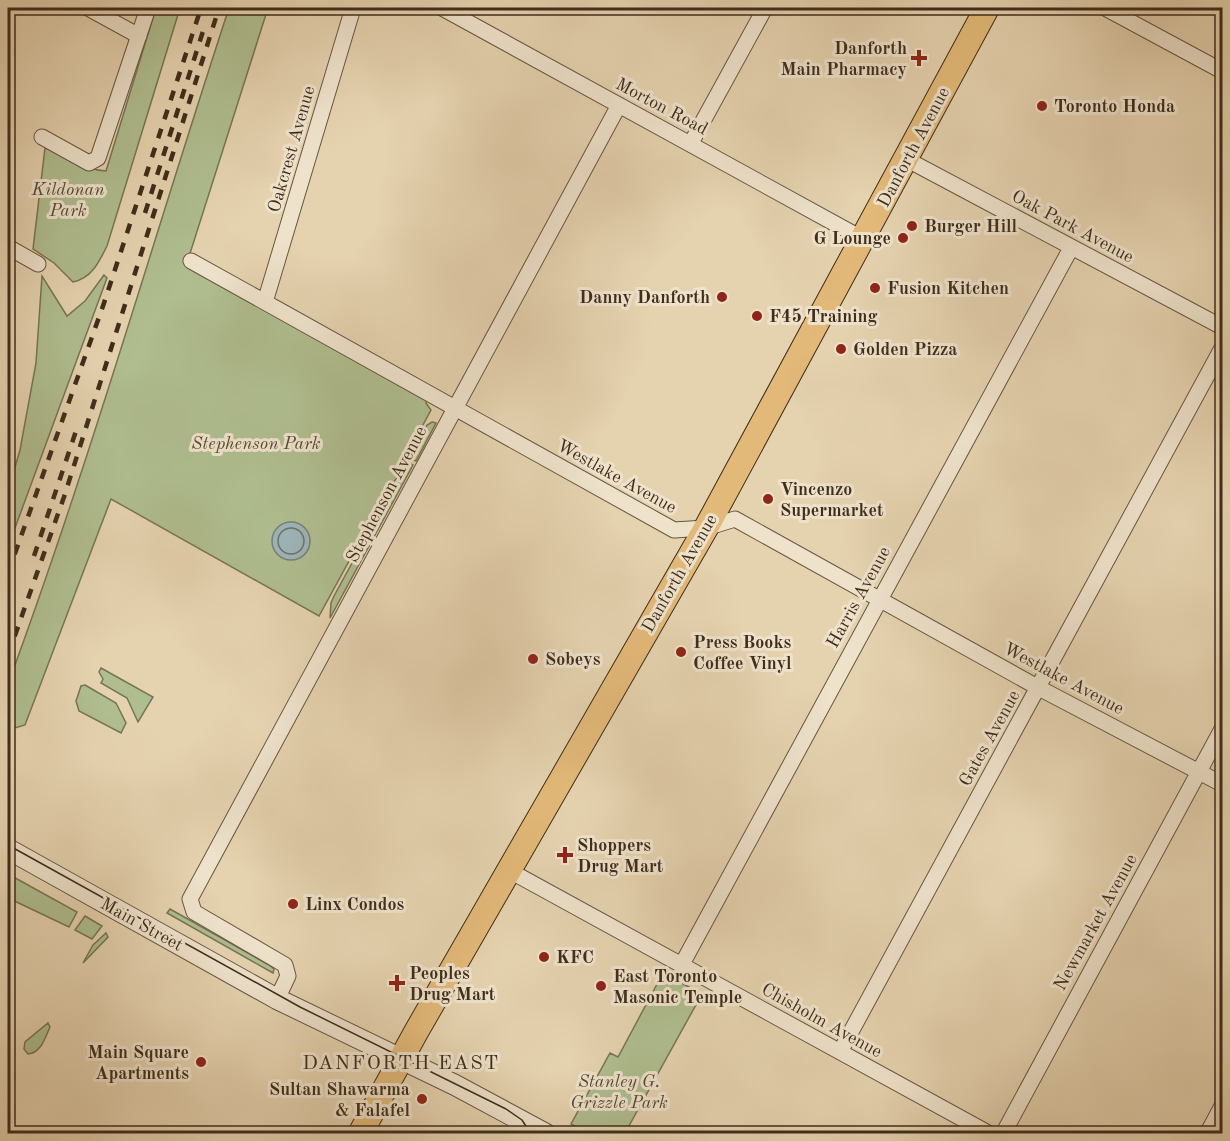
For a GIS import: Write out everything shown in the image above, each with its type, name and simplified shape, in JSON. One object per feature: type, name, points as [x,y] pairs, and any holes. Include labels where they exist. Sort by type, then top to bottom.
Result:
[{"type":"main road","name":"Danforth Avenue","points":[[360,1134],[400,1059],[706,528],[987,8]]},
{"type":"street","points":[[88,8],[139,36]]},
{"type":"street","points":[[42,137],[89,163],[98,158],[148,8]]},
{"type":"street","name":"Oakcrest Avenue","points":[[265,302],[353,8]]},
{"type":"street","name":"Morton Road","points":[[442,8],[863,239]]},
{"type":"street","points":[[691,143],[765,8]]},
{"type":"street","points":[[1104,8],[1222,71]]},
{"type":"street","name":"Stephenson Avenue","points":[[189,902],[620,105]]},
{"type":"street","name":"Oak Park Avenue","points":[[906,159],[1222,327]]},
{"type":"street","points":[[8,247],[38,264]]},
{"type":"street","name":"Harris Avenue","points":[[681,966],[1071,248]]},
{"type":"street","name":"Westlake Avenue","points":[[191,261],[674,530],[706,528],[735,519],[1039,688],[1222,784]]},
{"type":"street","name":"Gates Avenue","points":[[840,1052],[1222,348]]},
{"type":"street","name":"Newmarket Avenue","points":[[1003,1134],[1222,729]]},
{"type":"street","name":"Main Street","points":[[8,849],[277,999],[546,1134]]},
{"type":"street","name":"Chisholm Avenue","points":[[510,871],[990,1134]]},
{"type":"street","name":"Main Street","points":[[189,902],[194,912],[203,918],[285,965],[288,976],[277,999]]},
{"type":"street","points":[[1207,1134],[1222,1106]]},
{"type":"green space","name":"Kildonan Park","points":[[156,8],[180,8],[107,246],[90,273],[73,282],[54,263],[33,249],[45,148],[82,165],[106,171]]},
{"type":"green space","name":"Stephenson Park","points":[[229,8],[268,8],[186,266],[427,400],[426,403],[431,410],[398,471],[397,478],[390,486],[319,616],[111,499],[25,725],[8,730],[8,684],[67,516]]},
{"type":"green space","points":[[104,275],[107,278],[8,547],[8,491],[20,450],[36,363],[42,276],[67,316],[85,301]]},
{"type":"green space","points":[[432,422],[436,423],[416,461],[409,458],[427,425]]},
{"type":"green space","points":[[407,462],[413,465],[330,618],[334,596],[392,490],[401,480]]},
{"type":"green space","points":[[101,668],[153,697],[138,722],[127,698],[101,683],[103,679],[99,672]]},
{"type":"green space","points":[[85,685],[116,703],[126,723],[121,733],[79,711],[76,701],[81,686]]},
{"type":"green space","points":[[8,874],[77,912],[69,927],[8,898]]},
{"type":"green space","points":[[170,909],[269,965],[274,969],[273,973],[167,913]]},
{"type":"green space","points":[[85,916],[102,926],[92,939],[75,930]]},
{"type":"green space","points":[[106,933],[108,937],[83,963],[93,945]]},
{"type":"green space","name":"Stanley G. Grizzle Park","points":[[663,973],[702,994],[625,1133],[588,1133],[571,1124],[610,1053],[618,1057]]},
{"type":"green space","points":[[48,1023],[50,1027],[42,1044],[36,1051],[28,1054],[24,1049],[25,1042]]},
{"type":"water","points":[[291,522],[304,528],[310,541],[304,554],[291,560],[278,554],[272,541],[278,528]]},
{"type":"tram line","points":[[8,845],[300,1007],[506,1109],[522,1120],[531,1134]]},
{"type":"railway","points":[[8,573],[103,306],[201,8]]},
{"type":"railway","points":[[8,655],[64,497],[219,8]]},
{"type":"railway","points":[[145,213],[205,25]]},
{"type":"railway","points":[[34,556],[77,428]]},
{"type":"place","name":"Danforth Main Pharmacy","points":[[919,58]]},
{"type":"place","name":"Toronto Honda","points":[[1042,106]]},
{"type":"place","name":"Burger Hill","points":[[912,226]]},
{"type":"place","name":"G Lounge","points":[[903,238]]},
{"type":"place","name":"Fusion Kitchen","points":[[875,288]]},
{"type":"place","name":"Danny Danforth","points":[[722,297]]},
{"type":"place","name":"F45 Training","points":[[757,316]]},
{"type":"place","name":"Golden Pizza","points":[[841,349]]},
{"type":"place","name":"Vincenzo Supermarket","points":[[768,499]]},
{"type":"place","name":"Press Books Coffee Vinyl","points":[[681,652]]},
{"type":"place","name":"Sobeys","points":[[533,659]]},
{"type":"place","name":"Shoppers Drug Mart","points":[[565,855]]},
{"type":"place","name":"Linx Condos","points":[[293,904]]},
{"type":"place","name":"KFC","points":[[544,957]]},
{"type":"place","name":"Peoples Drug Mart","points":[[397,983]]},
{"type":"place","name":"East Toronto Masonic Temple","points":[[601,986]]},
{"type":"place","name":"Main Square Apartments","points":[[201,1062]]},
{"type":"place","name":"Sultan Shawarma & Falafel","points":[[422,1099]]},
{"type":"district","name":"DANFORTH EAST","points":[[401,1062]]}]
